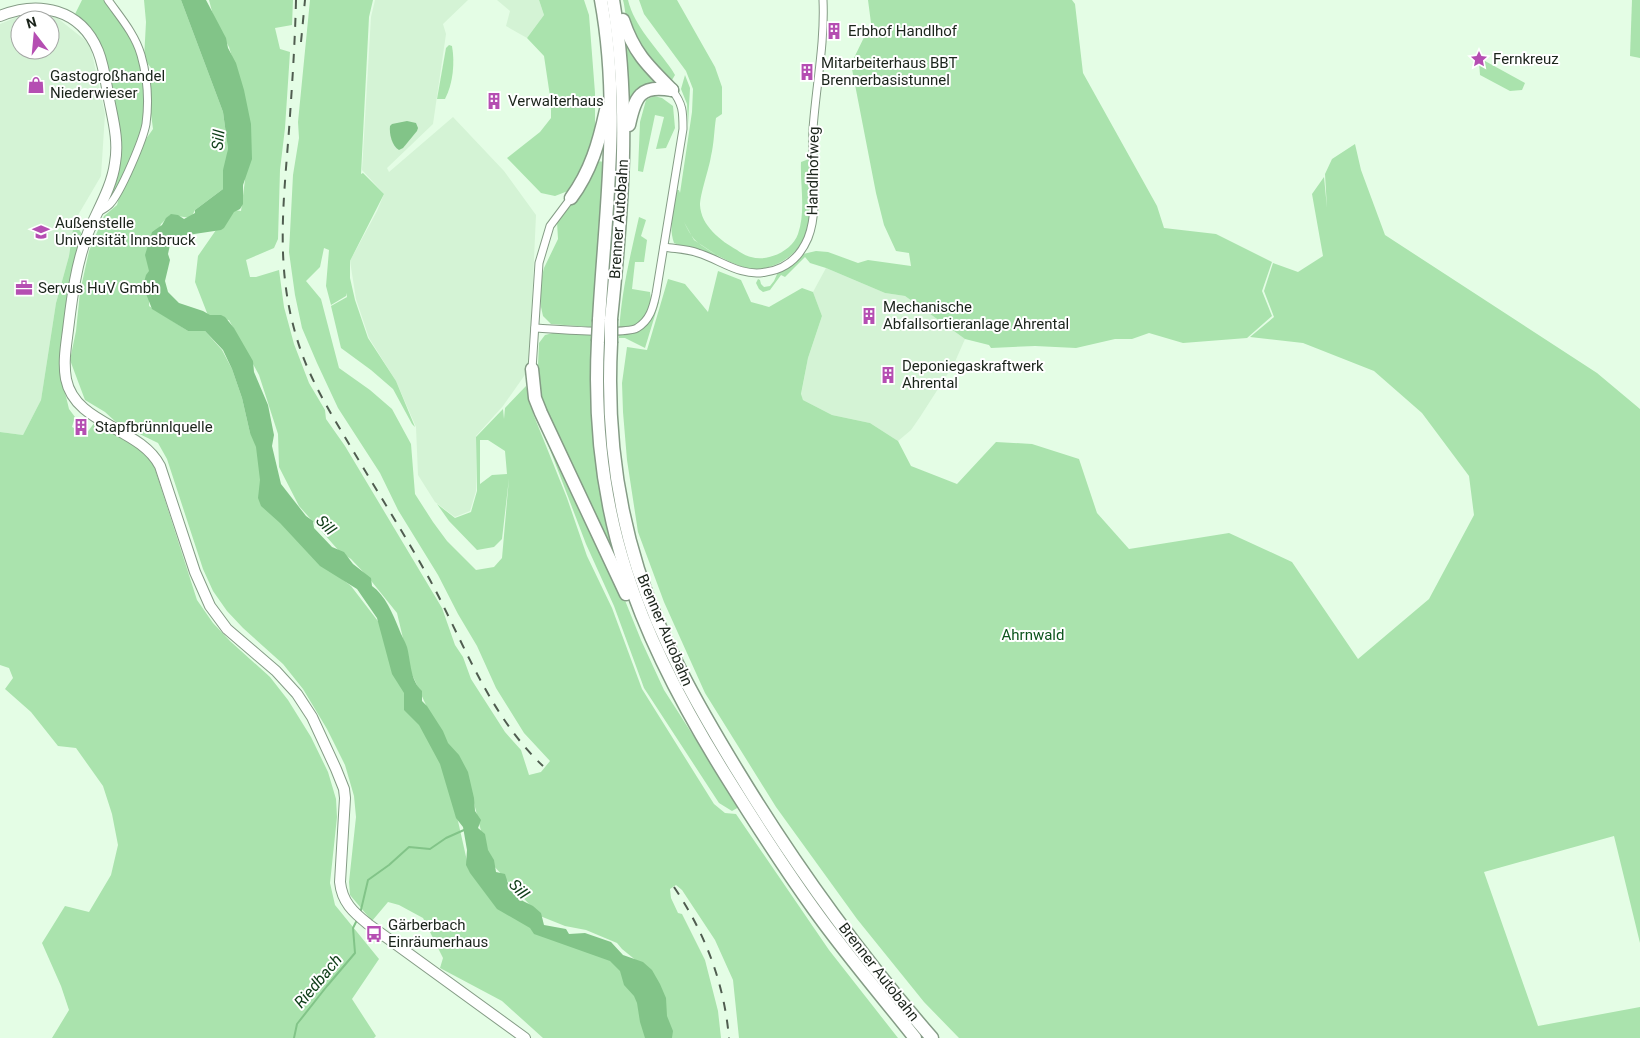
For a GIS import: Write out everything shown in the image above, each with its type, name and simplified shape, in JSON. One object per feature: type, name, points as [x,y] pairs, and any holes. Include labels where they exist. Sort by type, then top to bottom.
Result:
[{"type":"highway","name":"Brenner Autobahn","points":[[600,0],[611,83],[611,159],[604,342],[597,381],[598,418],[606,487],[617,542],[637,605],[650,637],[694,724],[767,841],[839,943],[916,1038]]},
{"type":"highway","name":"Brenner Autobahn","points":[[605,319],[624,143],[622,66],[615,0]]},
{"type":"highway","points":[[615,0],[629,38],[636,51],[672,90]]},
{"type":"highway","points":[[571,198],[587,173],[598,146],[611,83]]},
{"type":"highway","points":[[624,143],[632,112],[640,94],[654,88],[672,90]]},
{"type":"highway","name":"Brenner Autobahn","points":[[604,342],[610,384],[612,438],[622,504],[638,567],[651,606],[669,647],[717,738],[786,847],[852,938],[932,1038]]},
{"type":"highway","points":[[532,369],[536,398],[545,422],[631,604],[650,637]]},
{"type":"main road","points":[[0,16],[19,9],[32,8],[45,9],[68,16],[78,22],[94,42],[100,55],[105,77],[117,148],[113,173],[80,257],[76,278],[64,368],[66,382],[72,394],[87,411],[141,444],[152,454],[160,466],[195,572],[210,606],[218,619],[227,628],[284,679],[312,716],[344,789],[345,806],[340,882],[344,899],[352,910],[368,924],[525,1038]]},
{"type":"street","points":[[97,213],[115,198],[132,164],[146,125],[146,82],[141,54],[134,36],[108,0]]},
{"type":"street","name":"Handlhofweg","points":[[664,247],[698,253],[738,270],[753,274],[768,272],[785,266],[796,258],[802,250],[811,230],[813,215],[812,136],[822,34],[823,0]]},
{"type":"street","points":[[535,328],[621,331],[637,328],[647,319],[652,308],[664,247],[683,129],[683,112],[680,100],[672,90]]},
{"type":"street","points":[[532,369],[538,271],[550,226],[571,198]]},
{"type":"shaded area","points":[[181,0],[206,0],[226,38],[244,90],[251,124],[252,159],[243,185],[243,204],[240,209],[234,212],[224,228],[181,236],[171,240],[168,254],[170,260],[165,281],[168,292],[179,303],[210,315],[225,317],[234,328],[253,361],[254,372],[268,405],[274,435],[272,446],[281,484],[306,516],[313,521],[314,528],[332,547],[344,552],[353,564],[371,578],[372,586],[381,594],[388,605],[407,647],[415,682],[422,691],[422,701],[443,731],[448,743],[459,755],[468,772],[475,811],[481,820],[478,828],[485,834],[488,850],[494,860],[496,872],[505,874],[510,889],[523,901],[541,913],[544,925],[566,929],[569,934],[585,933],[611,942],[623,955],[643,962],[652,970],[666,998],[667,1016],[673,1031],[672,1038],[645,1038],[634,996],[624,985],[620,971],[610,961],[534,934],[530,928],[497,909],[470,873],[466,865],[467,850],[463,827],[456,818],[440,764],[419,725],[404,710],[404,693],[392,674],[377,618],[357,589],[320,566],[280,523],[261,506],[258,498],[260,480],[256,447],[250,433],[242,398],[223,350],[205,331],[188,331],[152,309],[143,286],[149,271],[145,255],[152,232],[162,225],[171,214],[178,215],[184,219],[195,213],[195,210],[223,189],[223,170],[228,149],[223,112]]},
{"type":"shaded area","points":[[375,0],[468,0],[443,24],[446,34],[433,124],[387,168],[389,172],[453,117],[504,171],[536,215],[529,369],[503,406],[476,436],[476,491],[470,511],[455,517],[435,502],[418,475],[416,427],[396,381],[369,338],[356,299],[350,261],[384,194],[362,170],[371,17]]},
{"type":"shaded area","points":[[497,0],[539,0],[544,15],[527,38],[506,26],[510,11]]},
{"type":"shaded area","points":[[10,20],[10,60],[60,60],[60,20],[90,44],[105,114],[101,176],[74,222],[69,256],[56,303],[41,400],[23,435],[0,432],[0,24]]},
{"type":"shaded area","points":[[407,121],[416,123],[418,128],[403,148],[399,150],[394,146],[390,126]]},
{"type":"shaded area","points":[[826,268],[885,293],[905,296],[965,339],[954,364],[920,417],[911,430],[898,441],[870,423],[832,415],[803,400],[801,395],[808,358],[822,316],[813,292]]},
{"type":"green space","points":[[82,0],[106,0],[130,33],[140,59],[146,96],[142,131],[124,175],[110,200],[106,201],[113,188],[110,82],[104,51],[97,36],[75,14]]},
{"type":"green space","points":[[144,0],[181,0],[223,112],[228,149],[227,168],[223,170],[223,189],[195,210],[191,218],[170,215],[161,224],[150,254],[149,306],[188,331],[205,331],[222,350],[232,369],[242,398],[250,433],[258,440],[278,514],[312,556],[351,586],[384,629],[447,772],[469,870],[509,912],[609,956],[643,995],[651,1038],[543,1038],[502,1001],[440,968],[443,958],[423,918],[399,905],[388,902],[372,921],[350,895],[349,882],[356,817],[354,796],[345,765],[327,729],[303,689],[283,664],[243,628],[227,611],[213,591],[203,569],[167,459],[158,443],[117,423],[105,412],[85,400],[70,360],[76,331],[80,292],[89,251],[104,216],[117,205],[120,194],[146,139],[153,129],[147,83],[152,69],[144,59],[146,22]]},
{"type":"green space","points":[[209,0],[293,0],[292,25],[275,28],[280,49],[290,52],[280,170],[278,239],[274,248],[246,260],[250,277],[279,270],[284,307],[294,344],[309,383],[325,410],[326,419],[345,446],[442,608],[455,645],[463,657],[471,679],[505,732],[521,750],[529,775],[541,772],[550,761],[524,733],[496,688],[477,646],[438,575],[398,510],[380,473],[338,408],[302,328],[289,252],[293,175],[299,138],[298,122],[310,0],[373,0],[369,17],[361,174],[363,173],[384,194],[350,261],[350,278],[355,300],[368,338],[396,381],[415,427],[393,389],[341,348],[331,306],[347,297],[346,293],[346,296],[331,305],[326,286],[329,250],[324,248],[320,267],[306,281],[321,299],[339,368],[370,390],[392,409],[411,444],[415,494],[447,541],[476,570],[494,567],[502,558],[509,478],[502,539],[494,547],[477,550],[449,521],[437,504],[455,518],[471,512],[477,491],[476,437],[503,409],[504,419],[505,408],[526,386],[534,416],[567,498],[587,556],[612,608],[642,689],[714,804],[725,813],[736,814],[829,950],[898,1038],[739,1038],[733,980],[715,940],[682,890],[676,885],[670,889],[671,898],[678,913],[682,914],[705,960],[718,1011],[721,1038],[666,1038],[638,962],[617,943],[586,930],[565,926],[540,916],[492,864],[486,851],[474,803],[411,672],[397,613],[368,577],[351,559],[340,552],[299,506],[279,467],[278,434],[259,375],[229,320],[209,318],[195,282],[198,256],[216,230],[234,210],[241,211],[245,180],[245,149],[251,135],[242,90],[229,47],[214,19]],"holes":[[[480,440],[488,440],[505,451],[507,474],[492,475],[480,484]]]},
{"type":"green space","points":[[539,0],[584,0],[589,15],[595,93],[595,150],[573,189],[555,196],[541,193],[507,158],[540,132],[551,118],[551,103],[544,56],[527,38],[544,15]]},
{"type":"green space","points":[[623,0],[628,0],[635,19],[672,70],[675,75],[672,80],[659,73],[640,47],[627,20]]},
{"type":"green space","points":[[639,0],[677,0],[715,67],[722,87],[722,114],[716,118],[712,151],[700,205],[704,220],[713,232],[749,257],[765,258],[785,250],[791,245],[798,234],[802,216],[801,162],[809,159],[811,198],[808,228],[796,250],[784,260],[760,269],[745,268],[714,254],[724,260],[694,248],[674,243],[672,237],[672,216],[677,190],[680,193],[692,112],[693,89],[686,71],[644,14]]},
{"type":"green space","points":[[868,0],[1072,0],[1075,4],[1083,73],[1157,206],[1164,228],[1216,234],[1272,262],[1262,291],[1272,316],[1247,338],[1183,343],[1149,333],[1132,339],[1115,339],[1076,348],[1035,346],[991,348],[989,345],[965,339],[905,296],[885,293],[810,263],[805,257],[785,277],[781,275],[770,290],[763,292],[759,289],[756,283],[758,279],[764,287],[770,286],[778,272],[803,254],[816,251],[828,252],[858,263],[868,260],[911,266],[909,253],[896,251],[884,225],[851,64],[871,23]]},
{"type":"green space","points":[[1632,0],[1640,0],[1640,58],[1630,56]]},
{"type":"green space","points":[[624,32],[664,86],[630,105]]},
{"type":"green space","points":[[449,45],[452,46],[453,53],[452,80],[445,99],[437,99],[446,48]]},
{"type":"green space","points":[[1485,61],[1525,83],[1522,90],[1510,91],[1480,75],[1479,62]]},
{"type":"green space","points":[[685,75],[690,88],[688,125],[687,104],[681,89]]},
{"type":"green space","points":[[654,96],[662,98],[673,106],[675,128],[666,148],[656,149],[664,117],[655,115],[643,172],[638,171],[640,122],[646,100]]},
{"type":"green space","name":"Ahrnwald","points":[[1355,144],[1361,170],[1385,235],[1597,373],[1640,409],[1640,943],[1614,836],[1484,872],[1538,1026],[1640,1007],[1640,1038],[959,1038],[924,1002],[857,919],[776,807],[705,693],[664,602],[638,532],[627,460],[623,412],[622,383],[627,347],[647,350],[668,279],[685,284],[708,312],[718,271],[741,280],[751,302],[769,307],[802,288],[813,292],[822,316],[808,358],[801,394],[803,400],[832,415],[870,423],[898,441],[911,466],[957,484],[996,442],[1032,444],[1079,459],[1097,513],[1129,549],[1229,533],[1292,562],[1358,659],[1429,599],[1474,515],[1469,476],[1422,413],[1374,371],[1303,343],[1250,337],[1274,317],[1264,291],[1273,263],[1298,272],[1323,256],[1312,194],[1324,177],[1327,208],[1325,174],[1332,159]]},
{"type":"green space","points":[[596,161],[606,162],[591,327],[551,324],[543,316],[541,307],[541,280],[544,268],[558,239],[557,222],[582,188]]},
{"type":"green space","points":[[639,217],[646,220],[641,236],[647,240],[644,262],[635,262],[632,289],[650,292],[651,300],[659,302],[645,348],[625,338],[619,338],[623,292]]},
{"type":"green space","points":[[74,222],[82,234],[75,266],[61,376],[69,409],[75,417],[72,427],[86,434],[95,422],[136,446],[149,459],[154,466],[197,600],[213,623],[230,641],[270,677],[288,700],[311,737],[328,772],[336,799],[337,817],[330,883],[335,905],[379,959],[352,999],[376,1036],[374,1038],[52,1038],[69,1010],[61,986],[42,943],[65,906],[89,912],[111,875],[118,845],[112,814],[103,786],[76,748],[58,746],[31,712],[5,689],[13,678],[9,668],[0,665],[0,432],[23,435],[41,400],[56,303],[69,256]]},
{"type":"green space","points":[[553,333],[592,333],[591,367],[623,578],[620,588],[664,690],[739,807],[732,811],[719,803],[644,688],[614,606],[586,544],[530,397],[535,370],[538,365],[539,343],[545,335]]},
{"type":"waterway","name":"Riedbach","points":[[360,914],[368,880],[409,847],[430,849],[446,838],[464,830]]},
{"type":"waterway","name":"Riedbach","points":[[294,1038],[297,1024],[355,953],[353,928],[357,920]]},
{"type":"railway","points":[[296,0],[283,243],[287,297],[302,354],[326,405],[430,580],[492,701],[524,746],[543,766]]},
{"type":"railway","points":[[301,42],[305,0]]},
{"type":"railway","points":[[674,887],[704,940],[718,978],[729,1038]]},
{"type":"place","name":"Erbhof Handlhof","points":[[834,31]]},
{"type":"place","name":"Fernkreuz","points":[[1479,59]]},
{"type":"place","name":"Mitarbeiterhaus BBT Brennerbasistunnel","points":[[807,72]]},
{"type":"place","name":"Gastogroßhandel Niederwieser","points":[[36,85]]},
{"type":"place","name":"Verwalterhaus","points":[[494,101]]},
{"type":"place","name":"Außenstelle Universität Innsbruck","points":[[41,232]]},
{"type":"place","name":"Servus HuV Gmbh","points":[[24,288]]},
{"type":"place","name":"Mechanische Abfallsortieranlage Ahrental","points":[[869,316]]},
{"type":"place","name":"Deponiegaskraftwerk Ahrental","points":[[888,375]]},
{"type":"place","name":"Stapfbrünnlquelle","points":[[81,427]]},
{"type":"place","name":"Gärberbach Einräumerhaus","points":[[374,934]]},
{"type":"water label","name":"Sill","points":[[218,140]]},
{"type":"water label","name":"Sill","points":[[326,525]]},
{"type":"water label","name":"Sill","points":[[519,889]]}]
